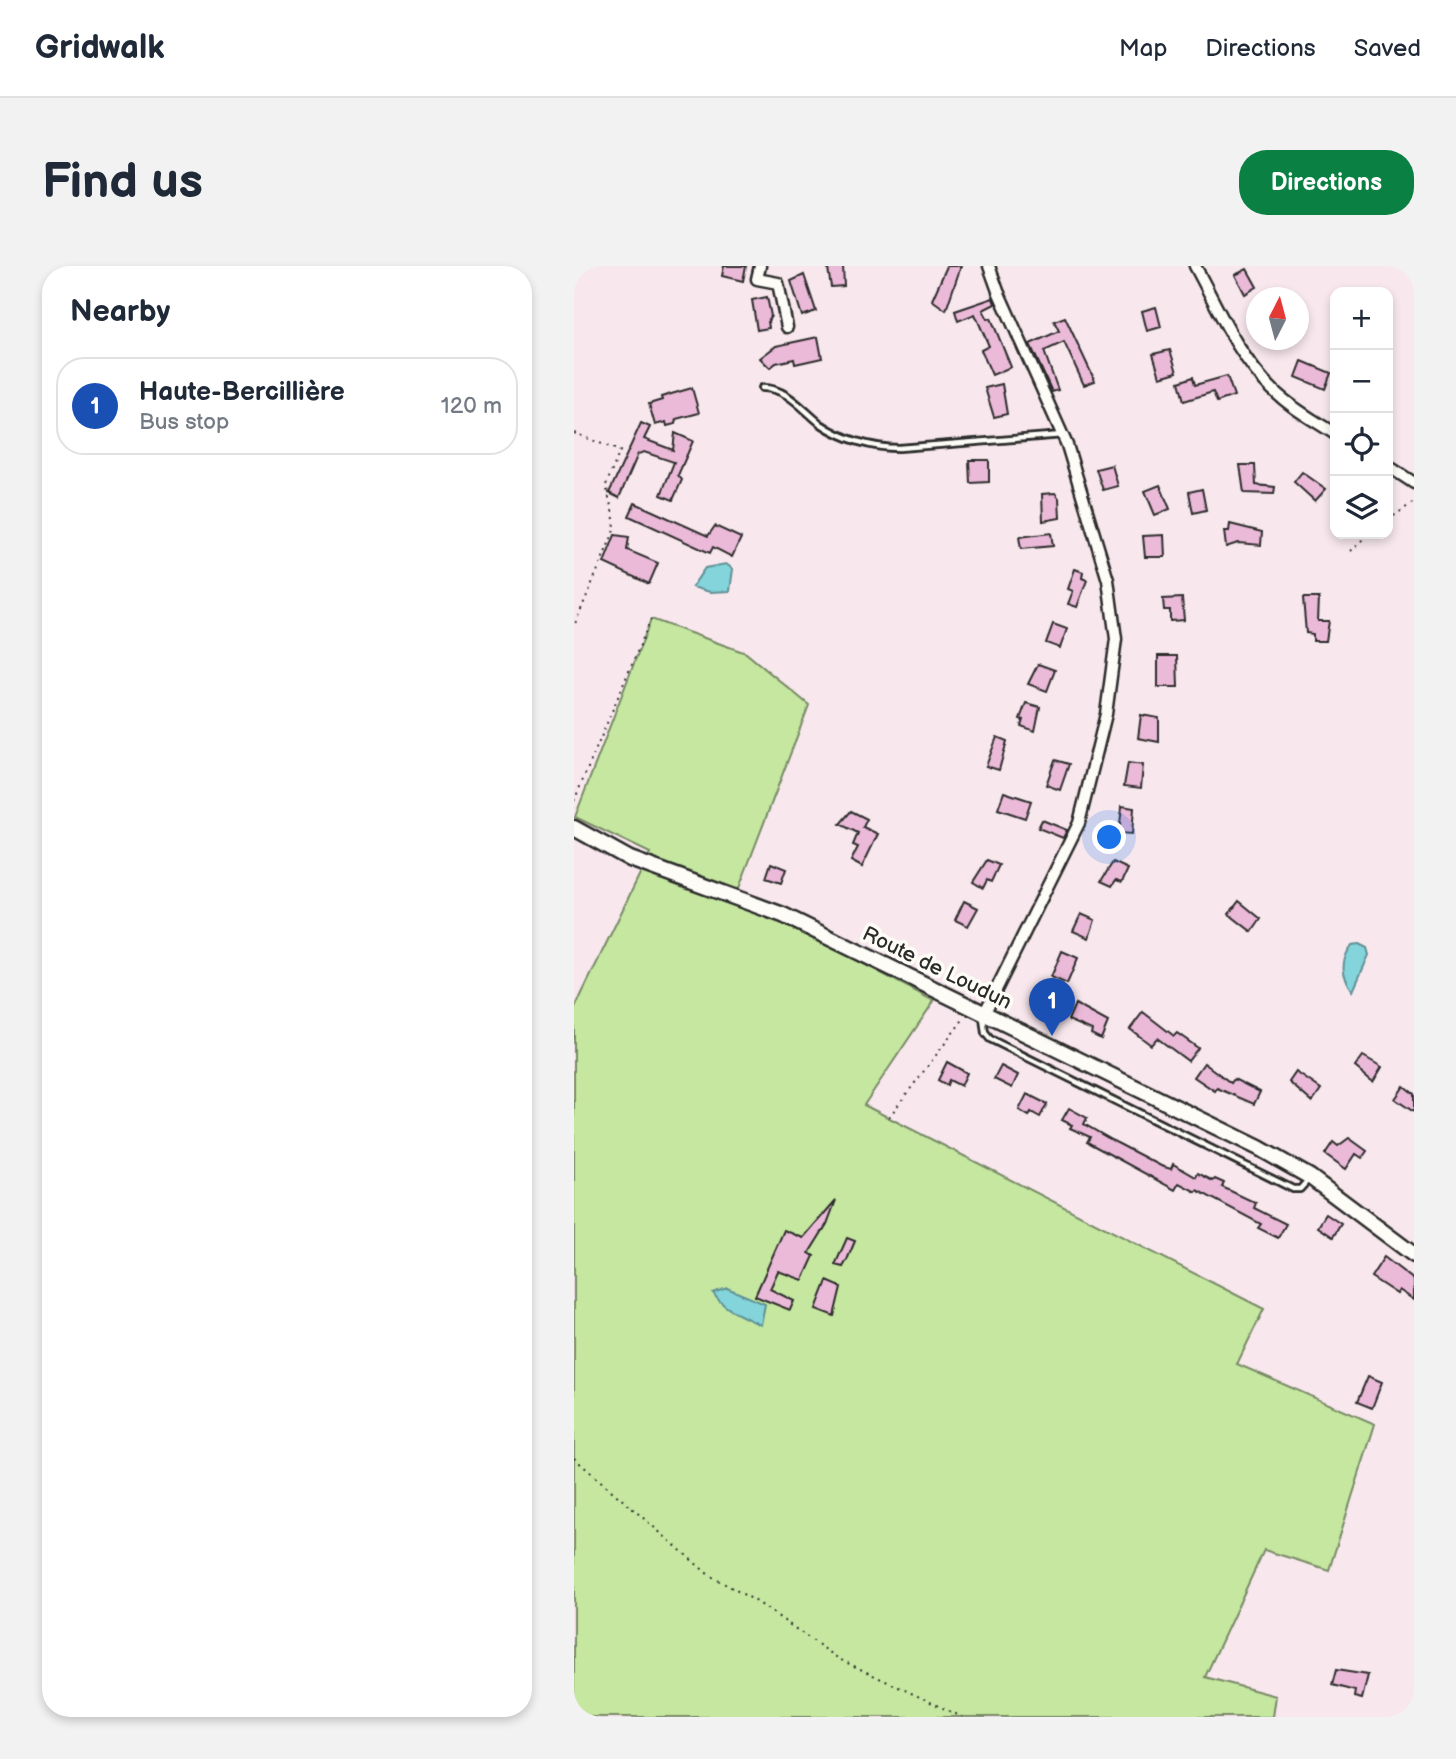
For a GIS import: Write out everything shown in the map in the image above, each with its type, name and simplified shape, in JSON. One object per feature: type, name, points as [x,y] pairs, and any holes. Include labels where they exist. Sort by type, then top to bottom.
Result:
[{"type":"main road","name":"Route de Loudun","points":[[574,828],[630,859],[783,915],[1259,1148],[1310,1177],[1414,1255]]},
{"type":"street","points":[[760,266],[757,279],[778,283],[787,327]]},
{"type":"street","points":[[978,1011],[1079,823],[1112,677],[1116,639],[1108,580],[1064,435],[989,266]]},
{"type":"street","points":[[1195,266],[1235,341],[1260,377],[1289,404],[1330,431]]},
{"type":"street","points":[[1393,469],[1414,483]]},
{"type":"lane","points":[[762,388],[779,390],[835,432],[887,448],[1064,435]]},
{"type":"lane","points":[[978,1011],[985,1033],[990,1039],[1293,1189],[1300,1189],[1310,1177]]},
{"type":"path","points":[[574,433],[620,451],[606,485],[613,514],[613,534],[574,626]]},
{"type":"path","points":[[1393,517],[1414,502]]},
{"type":"path","points":[[1351,551],[1363,539]]},
{"type":"path","points":[[574,801],[650,619]]},
{"type":"path","points":[[889,1117],[978,1011]]},
{"type":"path","points":[[574,1458],[709,1575],[757,1602],[839,1659],[962,1717]]},
{"type":"green space","points":[[651,619],[746,653],[809,705],[736,896],[934,1001],[864,1105],[1264,1309],[1237,1364],[1375,1424],[1329,1570],[1264,1550],[1205,1677],[1276,1696],[1273,1717],[574,1717],[574,1010],[650,853],[575,817]]},
{"type":"water","points":[[726,564],[733,569],[730,591],[710,592],[692,587],[705,568]]},
{"type":"water","points":[[1359,944],[1367,948],[1369,955],[1353,991],[1343,968],[1345,957],[1352,945]]},
{"type":"water","points":[[727,1288],[765,1304],[761,1325],[729,1308],[713,1293]]},
{"type":"building","points":[[724,266],[746,266],[743,281],[722,276]]},
{"type":"building","points":[[830,266],[843,266],[844,286],[831,287],[828,269]]},
{"type":"building","points":[[947,266],[961,266],[946,310],[932,300]]},
{"type":"building","points":[[1247,269],[1257,287],[1246,287],[1245,294],[1235,275]]},
{"type":"building","points":[[804,275],[816,311],[802,316],[791,281]]},
{"type":"building","points":[[767,297],[771,316],[768,321],[769,328],[757,330],[752,300]]},
{"type":"building","points":[[993,298],[995,304],[983,310],[988,319],[991,318],[1011,367],[992,375],[981,350],[989,346],[975,314],[958,321],[955,311]]},
{"type":"building","points":[[1156,307],[1161,327],[1147,331],[1142,311]]},
{"type":"building","points":[[1065,317],[1095,381],[1084,385],[1064,342],[1044,351],[1058,390],[1052,392],[1030,344],[1059,331],[1054,321]]},
{"type":"building","points":[[818,337],[822,358],[795,364],[794,359],[776,363],[770,368],[760,358],[776,346]]},
{"type":"building","points":[[1170,350],[1177,372],[1160,377],[1153,354]]},
{"type":"building","points":[[1302,361],[1330,373],[1325,389],[1296,377]]},
{"type":"building","points":[[1227,376],[1234,396],[1217,402],[1213,392],[1184,401],[1179,382],[1193,377],[1195,385]]},
{"type":"building","points":[[1002,384],[1007,414],[994,417],[985,388]]},
{"type":"building","points":[[692,388],[699,413],[676,419],[675,424],[667,426],[666,422],[655,425],[649,404],[662,400],[661,397]]},
{"type":"building","points":[[641,423],[650,427],[644,439],[673,450],[675,433],[693,441],[678,475],[682,480],[673,500],[661,495],[674,462],[644,452],[638,454],[619,498],[609,493]]},
{"type":"building","points":[[969,460],[989,460],[989,482],[970,483]]},
{"type":"building","points":[[1112,465],[1118,486],[1103,490],[1096,469]]},
{"type":"building","points":[[1240,465],[1255,465],[1256,485],[1275,487],[1274,494],[1244,493]]},
{"type":"building","points":[[1302,472],[1326,489],[1315,501],[1294,482]]},
{"type":"building","points":[[1160,485],[1170,509],[1155,515],[1145,491]]},
{"type":"building","points":[[1202,489],[1206,510],[1193,513],[1189,492]]},
{"type":"building","points":[[1055,493],[1059,498],[1060,518],[1043,521],[1042,494]]},
{"type":"building","points":[[635,503],[708,536],[715,526],[741,538],[732,557],[713,547],[710,553],[629,516]]},
{"type":"building","points":[[1230,524],[1262,532],[1261,545],[1238,543],[1226,547],[1224,531],[1229,531]]},
{"type":"building","points":[[1051,533],[1053,546],[1021,549],[1019,537]]},
{"type":"building","points":[[615,535],[629,537],[627,550],[658,563],[649,584],[604,563]]},
{"type":"building","points":[[1164,535],[1165,557],[1145,557],[1143,536]]},
{"type":"building","points":[[1075,569],[1083,572],[1082,578],[1087,580],[1077,607],[1068,604],[1073,591],[1068,589]]},
{"type":"building","points":[[1182,598],[1184,620],[1170,621],[1170,610],[1164,610],[1163,599]]},
{"type":"building","points":[[1303,598],[1319,598],[1318,621],[1329,621],[1326,641],[1313,641],[1313,634],[1306,633]]},
{"type":"building","points":[[1053,624],[1067,629],[1060,648],[1046,643]]},
{"type":"building","points":[[1158,656],[1177,656],[1178,687],[1158,687]]},
{"type":"building","points":[[1038,664],[1055,670],[1047,691],[1028,684]]},
{"type":"building","points":[[1026,703],[1040,707],[1035,731],[1021,726],[1023,720],[1020,719]]},
{"type":"building","points":[[1141,715],[1159,718],[1159,742],[1138,738]]},
{"type":"building","points":[[997,737],[1007,741],[999,770],[986,766]]},
{"type":"building","points":[[1055,760],[1069,764],[1060,790],[1046,785]]},
{"type":"building","points":[[1128,763],[1143,765],[1141,788],[1124,786]]},
{"type":"building","points":[[1004,792],[1031,801],[1025,818],[998,809]]},
{"type":"building","points":[[1122,806],[1134,808],[1132,834],[1119,833]]},
{"type":"building","points":[[851,811],[867,819],[863,827],[878,834],[862,867],[851,861],[858,847],[853,845],[858,833],[840,824]]},
{"type":"building","points":[[1042,820],[1067,830],[1063,838],[1038,828]]},
{"type":"building","points":[[987,860],[999,865],[991,882],[987,880],[983,888],[973,882]]},
{"type":"building","points":[[1113,862],[1128,869],[1122,882],[1116,880],[1112,886],[1101,881]]},
{"type":"building","points":[[771,863],[786,869],[781,883],[766,878]]},
{"type":"building","points":[[964,901],[978,908],[968,926],[955,920]]},
{"type":"building","points":[[1239,901],[1261,919],[1252,932],[1229,914]]},
{"type":"building","points":[[1081,914],[1095,920],[1089,938],[1073,931]]},
{"type":"building","points":[[1062,951],[1078,958],[1067,984],[1051,977]]},
{"type":"building","points":[[1037,990],[1057,998],[1050,1014],[1030,1005]]},
{"type":"building","points":[[1075,1004],[1108,1022],[1101,1039],[1091,1034],[1092,1030],[1068,1020]]},
{"type":"building","points":[[1143,1012],[1174,1036],[1177,1033],[1198,1048],[1188,1061],[1157,1038],[1151,1045],[1130,1029]]},
{"type":"building","points":[[1363,1056],[1382,1067],[1373,1082],[1355,1067]]},
{"type":"building","points":[[947,1062],[967,1073],[961,1086],[949,1080],[947,1085],[938,1080]]},
{"type":"building","points":[[1204,1063],[1231,1083],[1234,1079],[1260,1092],[1254,1104],[1217,1088],[1215,1091],[1194,1077]]},
{"type":"building","points":[[1001,1066],[1018,1075],[1012,1088],[994,1079]]},
{"type":"building","points":[[1296,1072],[1321,1089],[1312,1102],[1289,1082]]},
{"type":"building","points":[[1404,1086],[1414,1094],[1414,1112],[1395,1099]]},
{"type":"building","points":[[1027,1094],[1047,1104],[1040,1117],[1031,1112],[1029,1116],[1019,1110]]},
{"type":"building","points":[[1069,1108],[1087,1118],[1084,1124],[1161,1166],[1171,1169],[1173,1164],[1196,1177],[1198,1173],[1224,1183],[1222,1187],[1256,1203],[1254,1208],[1286,1224],[1278,1238],[1258,1228],[1261,1224],[1197,1190],[1196,1192],[1179,1183],[1175,1190],[1087,1142],[1090,1137],[1070,1128],[1072,1125],[1062,1120]]},
{"type":"building","points":[[1349,1138],[1367,1151],[1362,1158],[1356,1154],[1346,1169],[1325,1154],[1333,1142],[1338,1146]]},
{"type":"building","points":[[836,1200],[827,1224],[809,1253],[814,1256],[803,1280],[778,1271],[770,1289],[794,1301],[790,1310],[755,1296],[784,1230],[803,1238]]},
{"type":"building","points":[[1326,1214],[1341,1224],[1333,1237],[1318,1227]]},
{"type":"building","points":[[847,1238],[855,1241],[847,1260],[843,1267],[835,1265]]},
{"type":"building","points":[[1384,1257],[1414,1280],[1414,1300],[1399,1290],[1397,1294],[1371,1277]]},
{"type":"building","points":[[827,1281],[841,1287],[834,1316],[816,1309]]},
{"type":"building","points":[[1368,1376],[1382,1382],[1372,1408],[1357,1402]]},
{"type":"building","points":[[1336,1670],[1368,1675],[1362,1699],[1354,1697],[1355,1691],[1332,1685]]},
{"type":"place","name":"Haute-Bercillière","points":[[1052,1036]]}]
